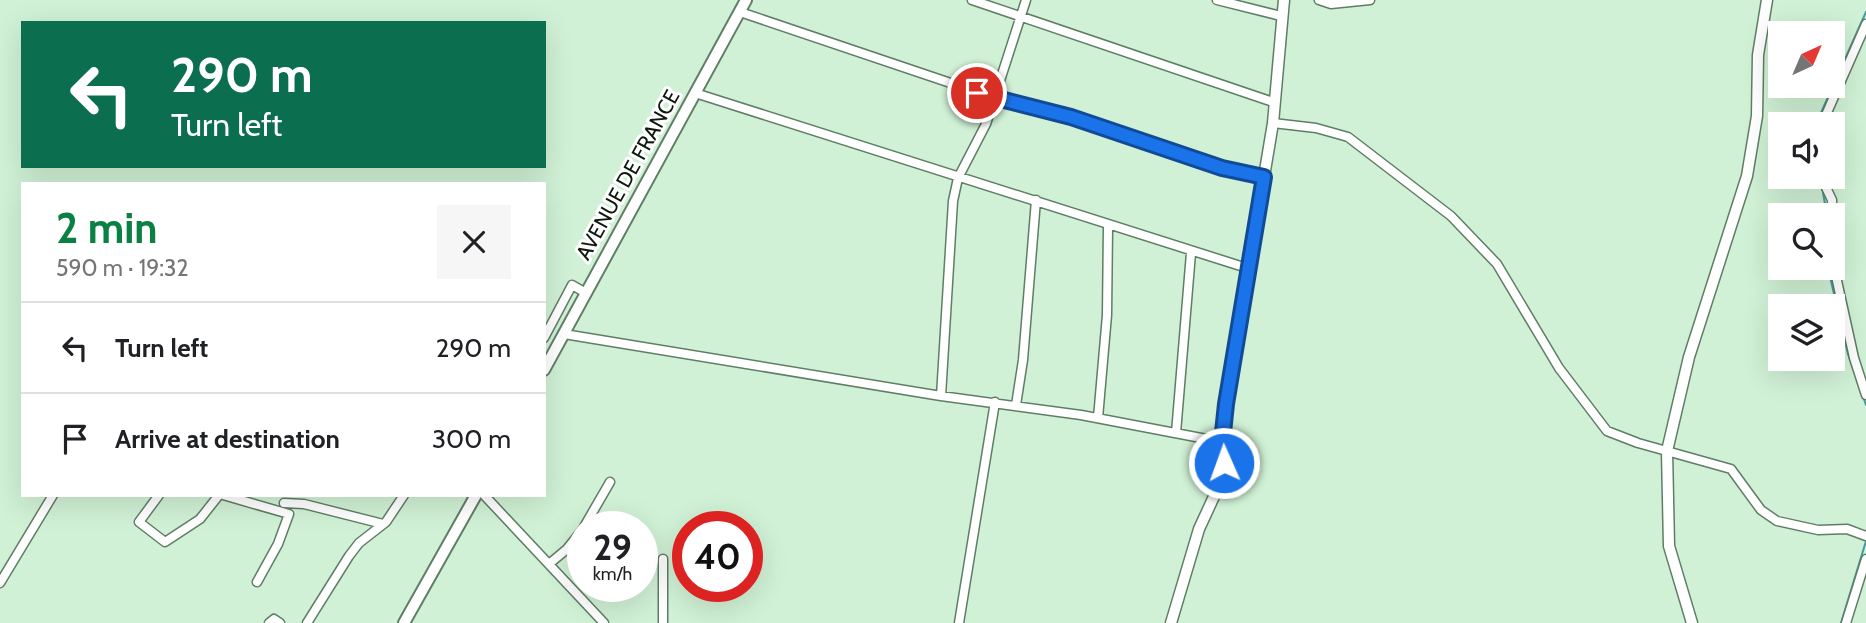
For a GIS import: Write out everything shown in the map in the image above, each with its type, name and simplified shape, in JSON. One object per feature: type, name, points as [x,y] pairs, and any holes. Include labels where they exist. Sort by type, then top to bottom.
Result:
[{"type":"main road","name":"AVENUE DE FRANCE","points":[[546,366],[746,0]]},
{"type":"main road","points":[[404,623],[475,497]]},
{"type":"street","points":[[972,0],[1273,102]]},
{"type":"street","points":[[941,396],[952,205],[958,178],[985,128],[1026,0]]},
{"type":"street","points":[[1217,0],[1281,16]]},
{"type":"street","points":[[1171,623],[1199,529],[1223,477],[1222,442],[1273,123],[1284,0]]},
{"type":"street","points":[[1319,0],[1331,4],[1370,0]]},
{"type":"street","points":[[1692,623],[1669,546],[1668,451],[1692,346],[1747,176],[1757,116],[1758,55],[1767,0]]},
{"type":"street","points":[[740,12],[995,98],[1071,117],[1222,168],[1264,177]]},
{"type":"street","points":[[1827,112],[1866,24]]},
{"type":"street","points":[[695,93],[958,178],[1036,200],[1191,253],[1250,269]]},
{"type":"street","points":[[1273,123],[1316,128],[1348,137],[1449,213],[1497,264],[1559,368],[1612,434],[1735,471],[1761,510],[1777,521],[1818,530],[1847,529],[1864,535]]},
{"type":"street","points":[[1016,405],[1023,360],[1036,200]]},
{"type":"street","points":[[1098,418],[1107,315],[1108,226]]},
{"type":"street","points":[[1176,433],[1191,253]]},
{"type":"street","points":[[1837,280],[1854,358],[1866,395]]},
{"type":"street","points":[[546,334],[572,285],[586,293]]},
{"type":"street","points":[[564,334],[941,396],[1098,418],[1222,442]]},
{"type":"street","points":[[959,623],[995,402]]},
{"type":"street","points":[[593,511],[610,482]]},
{"type":"street","points":[[0,583],[52,497]]},
{"type":"street","points":[[158,497],[139,522],[165,542],[200,519],[219,497]]},
{"type":"street","points":[[237,497],[304,504],[383,524]]},
{"type":"street","points":[[307,623],[349,556],[383,524],[403,497]]},
{"type":"street","points":[[486,497],[604,623]]},
{"type":"street","points":[[257,582],[289,518],[284,503]]},
{"type":"street","points":[[549,564],[567,549]]},
{"type":"street","points":[[663,559],[663,623]]},
{"type":"street","points":[[1846,623],[1866,559]]},
{"type":"street","points":[[269,623],[274,619],[280,623]]},
{"type":"waterway","points":[[1821,112],[1866,12]]},
{"type":"waterway","points":[[1822,189],[1825,203]]},
{"type":"waterway","points":[[1831,280],[1848,354],[1866,405]]},
{"type":"waterway","points":[[1841,623],[1866,541]]},
{"type":"route","points":[[977,93],[1071,117],[1135,141],[1222,168],[1264,177],[1226,404],[1222,442],[1224,463]]}]
